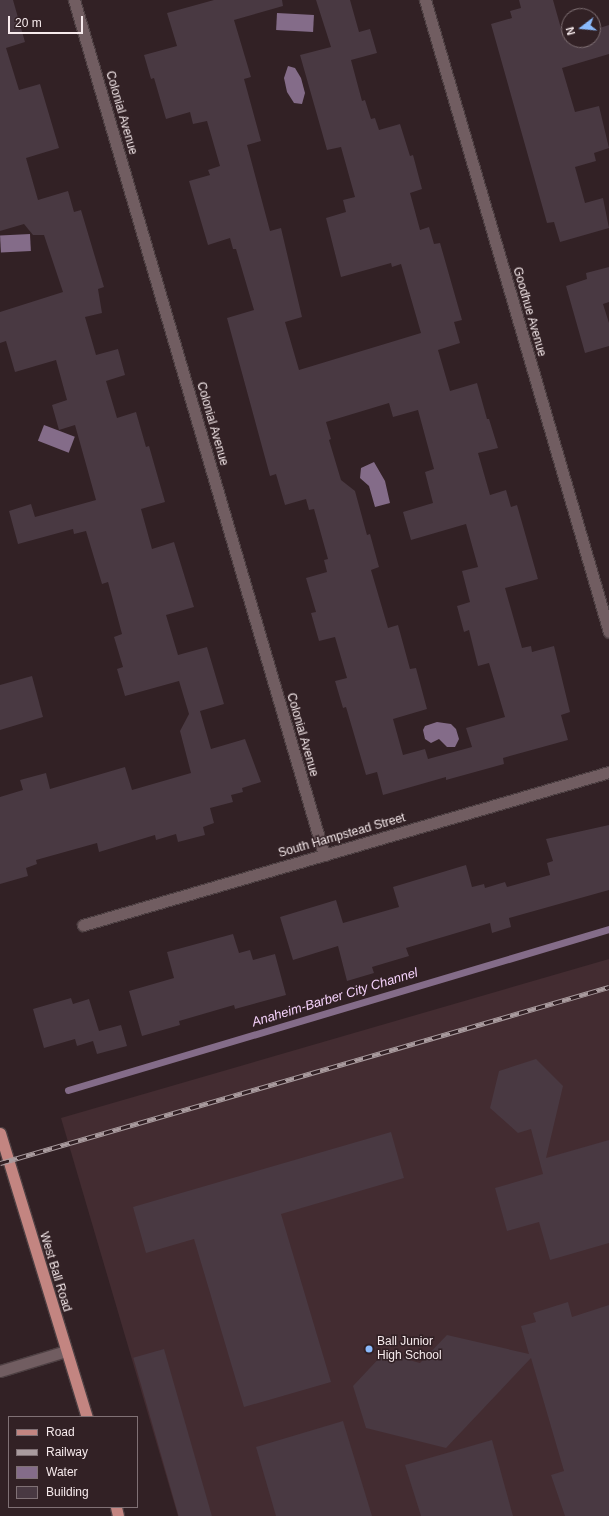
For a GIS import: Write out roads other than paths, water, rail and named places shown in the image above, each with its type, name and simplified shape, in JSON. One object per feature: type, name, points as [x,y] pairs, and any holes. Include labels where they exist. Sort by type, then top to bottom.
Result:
[{"type":"main road","name":"West Ball Road","points":[[0,1133],[87,1416]]},
{"type":"street","name":"Colonial Avenue","points":[[74,0],[324,855]]},
{"type":"street","name":"Goodhue Avenue","points":[[425,0],[609,632]]},
{"type":"street","name":"South Hampstead Street","points":[[83,925],[609,772]]},
{"type":"street","points":[[0,1371],[66,1351]]},
{"type":"water","points":[[277,13],[314,15],[313,32],[276,30]]},
{"type":"water","points":[[288,66],[295,68],[301,78],[305,93],[302,104],[294,103],[287,92],[284,78]]},
{"type":"water","points":[[30,234],[31,251],[1,253],[0,236]]},
{"type":"water","points":[[44,425],[75,437],[69,453],[38,441]]},
{"type":"water","points":[[374,462],[385,481],[390,503],[375,507],[369,486],[360,478],[361,468]]},
{"type":"water","points":[[437,722],[451,724],[456,729],[459,739],[455,747],[447,747],[439,739],[431,743],[425,739],[423,730],[425,726]]},
{"type":"waterway","name":"Anaheim-Barber City Channel","points":[[68,1090],[609,929]]},
{"type":"railway","points":[[0,1163],[609,987]]},
{"type":"place","name":"Ball Junior High School","points":[[369,1349]]}]
